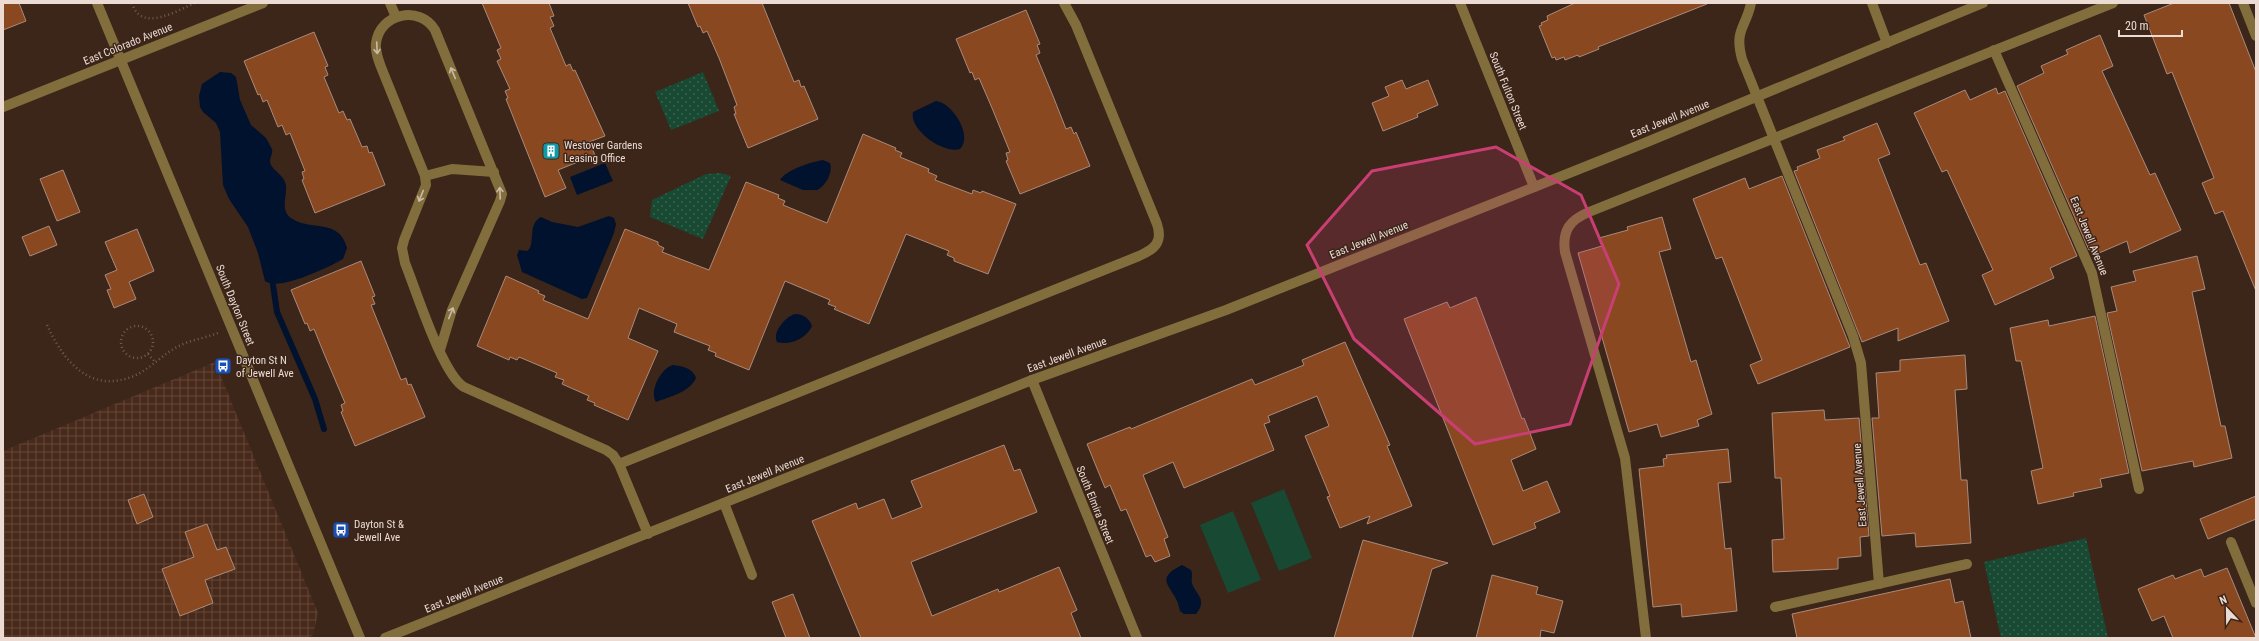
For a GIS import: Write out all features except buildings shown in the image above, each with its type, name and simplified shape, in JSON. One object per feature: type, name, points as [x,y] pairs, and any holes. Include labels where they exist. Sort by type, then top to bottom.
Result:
[{"type":"street","name":"South Dayton Street","points":[[97,3],[360,638]]},
{"type":"street","name":"East Colorado Avenue","points":[[3,106],[263,3]]},
{"type":"street","points":[[390,3],[396,17]]},
{"type":"street","points":[[619,464],[1140,256],[1156,247],[1159,238],[1157,224],[1076,25],[1064,3]]},
{"type":"street","name":"South Fulton Street","points":[[1460,3],[1534,187]]},
{"type":"street","points":[[1751,3],[1738,36],[1738,45],[1757,97]]},
{"type":"street","points":[[1872,3],[1887,43]]},
{"type":"street","name":"East Jewell Avenue","points":[[385,638],[1032,380],[1226,310],[1757,97],[1984,3]]},
{"type":"street","points":[[1646,638],[1627,467],[1622,445],[1565,252],[1564,240],[1567,227],[1571,222],[1590,212],[2111,3]]},
{"type":"street","points":[[2243,3],[2256,36]]},
{"type":"street","points":[[440,350],[452,310],[500,201],[501,189],[432,26],[417,16],[396,17],[387,23],[379,33],[376,51],[425,176],[426,186],[402,248],[405,263],[440,350],[453,377],[461,385],[606,450],[613,455],[619,464],[648,534]]},
{"type":"street","name":"East Jewell Avenue","points":[[1994,50],[2092,273],[2139,489]]},
{"type":"street","name":"East Jewell Avenue","points":[[1757,97],[1775,138],[1860,359],[1865,390],[1879,584]]},
{"type":"street","points":[[425,176],[452,169],[494,172]]},
{"type":"street","name":"South Elmira Street","points":[[1032,380],[1136,638]]},
{"type":"street","points":[[724,504],[752,575]]},
{"type":"street","points":[[2231,542],[2255,600]]},
{"type":"street","points":[[1775,607],[1966,564]]},
{"type":"path","points":[[132,3],[135,12],[141,17],[155,19],[196,3]]},
{"type":"path","points":[[47,325],[53,339],[72,364],[89,377],[108,381],[121,380],[134,375],[156,363],[180,346],[231,328]]},
{"type":"path","points":[[138,326],[149,331],[153,343],[148,354],[136,358],[125,353],[121,342],[125,331],[138,326]]},
{"type":"path","points":[[148,354],[156,363]]},
{"type":"highlighted area","points":[[1496,147],[1581,195],[1619,284],[1570,424],[1475,444],[1354,339],[1307,245],[1372,171]]},
{"type":"shaded area","points":[[215,362],[318,613],[313,635],[307,638],[3,638],[3,451]]},
{"type":"green space","points":[[703,72],[719,111],[671,130],[655,92]]},
{"type":"green space","points":[[720,173],[731,176],[703,239],[650,217],[652,200],[706,174]]},
{"type":"green space","points":[[1284,489],[1312,558],[1279,571],[1251,503]]},
{"type":"green space","points":[[1233,511],[1261,580],[1228,593],[1200,525]]},
{"type":"green space","points":[[2086,538],[2108,638],[2001,638],[1984,562]]},
{"type":"water","points":[[220,72],[231,73],[236,77],[240,100],[251,125],[266,138],[272,149],[270,160],[272,167],[283,178],[286,186],[285,207],[288,215],[299,222],[338,232],[343,238],[347,248],[343,259],[316,272],[292,281],[272,284],[265,281],[258,253],[248,227],[229,199],[223,185],[220,132],[216,123],[203,112],[200,107],[199,96],[202,84]]},
{"type":"water","points":[[936,101],[949,108],[963,129],[963,143],[960,149],[953,150],[937,144],[922,133],[916,126],[913,119],[913,112]]},
{"type":"water","points":[[823,160],[830,163],[830,174],[826,182],[817,190],[803,190],[780,180],[783,176],[793,170]]},
{"type":"water","points":[[605,163],[613,181],[577,195],[570,177]]},
{"type":"water","points":[[609,216],[614,218],[616,224],[614,233],[587,298],[582,299],[522,272],[517,255],[519,250],[527,251],[530,248],[533,227],[537,220],[541,217],[552,222],[578,227]]},
{"type":"water","points":[[795,314],[803,316],[811,323],[812,326],[810,330],[798,340],[787,343],[777,342],[776,334],[780,325],[787,318]]},
{"type":"water","points":[[673,365],[690,370],[696,378],[689,387],[684,390],[656,402],[654,392],[657,380],[664,370]]},
{"type":"water","points":[[1182,565],[1191,570],[1193,587],[1201,600],[1200,609],[1196,614],[1184,614],[1180,611],[1175,596],[1168,585],[1168,576]]},
{"type":"waterway","points":[[273,285],[277,312],[315,399],[324,429]]},
{"type":"place","name":"Westover Gardens Leasing Office","points":[[551,151]]},
{"type":"place","name":"Dayton St N of Jewell Ave","points":[[223,366]]},
{"type":"place","name":"Dayton St & Jewell Ave","points":[[341,530]]}]
